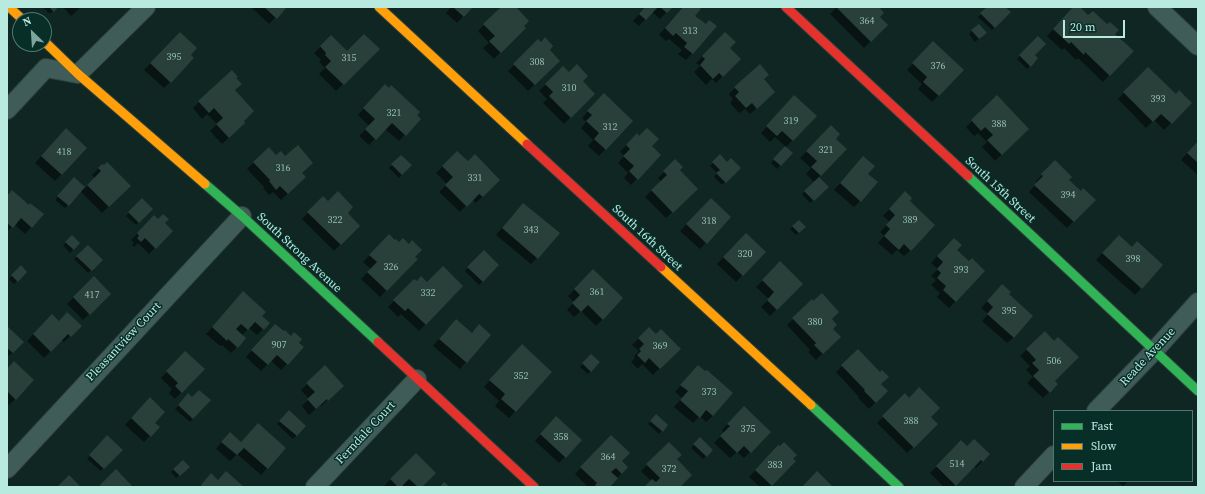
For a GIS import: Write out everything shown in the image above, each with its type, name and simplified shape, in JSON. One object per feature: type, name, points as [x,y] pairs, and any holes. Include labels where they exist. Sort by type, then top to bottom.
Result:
[{"type":"street","points":[[7,110],[46,68],[78,74],[146,7]]},
{"type":"street","name":"South 16th Street","points":[[379,7],[899,487]]},
{"type":"street","name":"South 15th Street","points":[[786,7],[1198,391]]},
{"type":"street","points":[[1158,7],[1198,46]]},
{"type":"street","name":"South Strong Avenue","points":[[52,49],[78,74],[242,216],[534,487]]},
{"type":"street","name":"Pleasantview Court","points":[[7,469],[242,216]]},
{"type":"street","name":"Reade Avenue","points":[[1097,410],[1198,302]]},
{"type":"street","name":"Ferndale Court","points":[[315,487],[417,379]]},
{"type":"street","points":[[1024,487],[1053,456]]},
{"type":"building","points":[[49,7],[58,7],[54,12]]},
{"type":"building","points":[[264,7],[287,7],[277,19]]},
{"type":"building","points":[[453,7],[473,7],[464,17]]},
{"type":"building","points":[[501,7],[516,7],[529,21],[524,26],[526,28],[501,53],[489,41],[495,36],[483,24]]},
{"type":"building","points":[[645,7],[658,7],[646,20],[639,14]]},
{"type":"building","points":[[660,7],[673,7],[667,13]]},
{"type":"building","points":[[683,7],[699,7],[701,9],[695,16],[706,24],[709,20],[717,26],[693,54],[684,47],[687,43],[676,33],[673,36],[665,28]]},
{"type":"building","points":[[836,7],[879,7],[884,13],[880,17],[888,25],[871,42]]},
{"type":"building","points":[[987,7],[1005,7],[1011,12],[995,28],[980,13]]},
{"type":"building","points":[[1073,7],[1080,7],[1088,15],[1093,11],[1107,24],[1110,22],[1119,30],[1115,34],[1134,51],[1110,76],[1085,52],[1084,55],[1071,42],[1069,44],[1053,29]]},
{"type":"building","points":[[979,24],[987,33],[979,39],[971,30]]},
{"type":"building","points":[[180,32],[197,48],[191,55],[194,58],[171,83],[150,63]]},
{"type":"building","points":[[725,32],[736,42],[730,48],[741,59],[723,77],[719,73],[713,79],[700,65],[705,59],[702,56]]},
{"type":"building","points":[[364,34],[380,49],[344,85],[325,67],[331,61],[325,55],[326,53],[320,46],[331,35],[347,51]]},
{"type":"building","points":[[1038,36],[1046,44],[1035,55],[1038,58],[1031,67],[1019,55]]},
{"type":"building","points":[[545,37],[553,46],[550,50],[560,61],[535,85],[513,64],[538,39],[541,42]]},
{"type":"building","points":[[933,41],[964,70],[939,96],[923,82],[927,77],[912,63]]},
{"type":"building","points":[[577,64],[588,76],[583,81],[595,94],[571,118],[549,96],[553,92],[545,84],[563,66],[569,72]]},
{"type":"building","points":[[760,64],[769,75],[764,79],[775,92],[757,109],[752,103],[746,108],[735,96],[739,92],[734,87]]},
{"type":"building","points":[[1148,67],[1176,94],[1179,90],[1192,103],[1172,124],[1161,114],[1153,122],[1123,92]]},
{"type":"building","points":[[232,70],[238,77],[236,78],[242,84],[235,90],[254,111],[244,121],[245,123],[229,138],[216,124],[223,118],[214,108],[209,113],[198,101]]},
{"type":"building","points":[[385,84],[389,88],[391,85],[420,112],[417,115],[421,119],[406,136],[392,123],[376,140],[365,129],[375,119],[363,108]]},
{"type":"building","points":[[604,93],[633,121],[606,150],[594,139],[599,133],[586,121],[592,115],[587,111]]},
{"type":"building","points":[[794,95],[817,116],[793,141],[782,131],[777,136],[766,126]]},
{"type":"building","points":[[997,95],[1029,129],[1002,155],[987,140],[993,135],[985,127],[981,131],[971,120]]},
{"type":"building","points":[[831,125],[840,134],[836,139],[847,149],[821,176],[811,167],[817,161],[806,151]]},
{"type":"building","points":[[66,128],[87,148],[62,175],[41,156]]},
{"type":"building","points":[[647,128],[659,139],[652,146],[661,155],[638,180],[629,171],[634,166],[623,156],[630,149],[626,145],[637,133],[639,136]]},
{"type":"building","points":[[1198,141],[1198,163],[1187,153]]},
{"type":"building","points":[[298,145],[313,163],[302,173],[306,177],[288,194],[280,186],[276,190],[269,181],[270,180],[253,162],[269,147],[276,155],[281,151],[285,156]]},
{"type":"building","points":[[785,146],[793,153],[781,166],[773,159]]},
{"type":"building","points":[[457,151],[468,161],[475,154],[500,180],[483,197],[479,194],[467,207],[445,185],[453,177],[442,166]]},
{"type":"building","points":[[720,154],[727,162],[731,158],[741,168],[726,183],[716,173],[720,170],[712,162]]},
{"type":"building","points":[[401,155],[412,165],[402,175],[391,164]]},
{"type":"building","points":[[863,156],[875,166],[868,174],[878,182],[861,202],[840,183]]},
{"type":"building","points":[[675,159],[683,167],[680,170],[698,189],[673,213],[651,190],[667,175],[663,171]]},
{"type":"building","points":[[1055,160],[1072,177],[1069,180],[1081,191],[1083,188],[1096,200],[1074,222],[1034,185],[1043,176],[1041,174]]},
{"type":"building","points":[[107,162],[131,186],[109,207],[87,185],[101,171],[98,168]]},
{"type":"building","points":[[74,177],[85,187],[69,206],[57,196]]},
{"type":"building","points":[[819,177],[829,187],[814,201],[804,191]]},
{"type":"building","points":[[12,190],[29,205],[30,203],[44,214],[32,228],[21,218],[13,228],[7,223],[7,196]]},
{"type":"building","points":[[338,191],[353,207],[348,213],[360,226],[341,245],[307,212],[323,196],[328,201]]},
{"type":"building","points":[[905,191],[912,198],[910,201],[935,225],[911,251],[904,244],[899,250],[884,236],[890,229],[886,225],[895,215],[889,209]]},
{"type":"building","points":[[142,198],[153,209],[139,223],[128,212]]},
{"type":"building","points":[[711,198],[731,217],[707,244],[686,224]]},
{"type":"building","points":[[523,203],[560,233],[538,259],[502,228]]},
{"type":"building","points":[[163,214],[169,219],[165,223],[173,231],[156,249],[145,238],[141,242],[137,238],[139,236],[137,233],[154,215],[158,219]]},
{"type":"building","points":[[799,220],[806,227],[799,233],[792,226]]},
{"type":"building","points":[[746,233],[766,252],[743,276],[723,257]]},
{"type":"building","points":[[389,234],[399,242],[403,238],[409,244],[412,240],[422,250],[415,257],[418,259],[387,291],[367,272],[377,262],[369,255]]},
{"type":"building","points":[[72,235],[80,243],[74,250],[65,242]]},
{"type":"building","points":[[1119,235],[1132,247],[1137,241],[1163,265],[1142,289],[1102,253]]},
{"type":"building","points":[[954,238],[962,245],[957,250],[969,261],[972,258],[985,271],[956,302],[943,290],[946,286],[937,278],[941,273],[937,269],[943,262],[937,256]]},
{"type":"building","points":[[88,245],[103,260],[92,271],[76,256]]},
{"type":"building","points":[[484,250],[499,265],[483,282],[467,267]]},
{"type":"building","points":[[780,261],[803,284],[777,310],[767,300],[774,292],[762,280]]},
{"type":"building","points":[[21,265],[27,272],[18,282],[11,275]]},
{"type":"building","points":[[443,266],[463,286],[426,325],[408,308],[405,311],[393,300],[414,279],[417,281],[421,276],[427,282]]},
{"type":"building","points":[[593,269],[623,298],[603,320],[588,305],[581,312],[572,303],[580,295],[574,289]]},
{"type":"building","points":[[94,276],[111,294],[90,315],[73,297]]},
{"type":"building","points":[[1002,284],[1011,292],[1009,294],[1033,316],[1014,338],[987,314],[993,307],[987,301]]},
{"type":"building","points":[[243,291],[266,312],[262,316],[270,323],[264,330],[255,322],[248,330],[241,324],[236,329],[246,338],[238,348],[228,339],[227,341],[212,327]]},
{"type":"building","points":[[822,293],[839,312],[832,319],[837,325],[833,329],[841,337],[823,354],[814,345],[816,343],[792,318],[812,299],[813,301]]},
{"type":"building","points":[[67,312],[82,326],[71,337],[68,334],[51,352],[33,334],[52,314],[59,321]]},
{"type":"building","points":[[456,319],[472,333],[479,324],[491,335],[467,363],[439,339]]},
{"type":"building","points":[[275,324],[291,336],[294,332],[302,339],[299,343],[304,347],[288,365],[277,355],[268,365],[251,350]]},
{"type":"building","points":[[7,326],[24,342],[13,353],[7,348]]},
{"type":"building","points":[[649,327],[656,334],[661,329],[681,349],[660,369],[649,358],[645,363],[637,355],[641,351],[639,349],[644,344],[638,338]]},
{"type":"building","points":[[1045,331],[1054,341],[1058,337],[1079,357],[1055,381],[1058,384],[1050,393],[1033,376],[1039,370],[1032,363],[1036,360],[1026,349]]},
{"type":"building","points":[[522,344],[552,372],[516,412],[501,399],[505,394],[489,380]]},
{"type":"building","points":[[858,349],[880,372],[882,370],[889,377],[881,384],[888,391],[876,403],[841,365]]},
{"type":"building","points":[[185,351],[205,369],[182,393],[175,386],[178,383],[166,371]]},
{"type":"building","points":[[591,354],[600,362],[591,372],[582,363]]},
{"type":"building","points":[[14,361],[34,380],[16,400],[7,391],[7,369]]},
{"type":"building","points":[[325,365],[344,386],[328,401],[327,399],[316,409],[307,399],[315,392],[306,383]]},
{"type":"building","points":[[698,365],[705,371],[707,370],[733,393],[713,416],[706,410],[700,418],[680,400],[688,391],[680,385]]},
{"type":"building","points":[[919,387],[940,408],[931,417],[938,424],[914,448],[882,416],[905,393],[909,398]]},
{"type":"building","points":[[199,390],[211,400],[193,419],[178,405],[188,393],[192,397]]},
{"type":"building","points":[[150,397],[165,412],[155,423],[160,427],[151,437],[131,418]]},
{"type":"building","points":[[744,406],[771,432],[751,453],[744,446],[737,453],[720,436],[730,426],[727,424]]},
{"type":"building","points":[[289,410],[306,426],[297,436],[279,421]]},
{"type":"building","points":[[656,414],[668,425],[663,432],[650,421]]},
{"type":"building","points":[[556,416],[582,440],[566,458],[540,434]]},
{"type":"building","points":[[258,423],[286,448],[268,469],[244,448],[237,455],[221,442],[230,432],[241,442]]},
{"type":"building","points":[[107,435],[123,450],[104,469],[89,455]]},
{"type":"building","points":[[611,435],[630,453],[622,461],[628,467],[622,474],[616,468],[611,472],[618,478],[610,487],[597,487],[595,485],[597,483],[580,467]]},
{"type":"building","points":[[700,437],[713,450],[707,457],[693,444]]},
{"type":"building","points":[[974,439],[990,454],[983,462],[981,460],[956,486],[936,466],[961,440],[967,446]]},
{"type":"building","points":[[669,442],[682,455],[677,459],[692,475],[680,487],[644,487],[652,479],[656,482],[660,478],[646,464]]},
{"type":"building","points":[[784,442],[797,455],[793,459],[796,461],[772,486],[755,470],[778,445],[780,446]]},
{"type":"building","points":[[416,453],[436,473],[422,487],[418,487],[409,479],[401,487],[398,487],[390,479]]},
{"type":"building","points":[[183,460],[190,467],[180,476],[173,469]]},
{"type":"building","points":[[116,469],[133,487],[101,487],[100,485]]},
{"type":"building","points":[[226,471],[244,487],[203,487],[201,485],[211,473],[218,480]]},
{"type":"building","points":[[817,471],[833,487],[802,487]]},
{"type":"building","points":[[69,475],[81,487],[57,487]]},
{"type":"building","points":[[444,482],[450,487],[440,487]]},
{"type":"traffic: fast","points":[[968,176],[1198,391]]},
{"type":"traffic: fast","points":[[205,184],[242,216],[378,342]]},
{"type":"traffic: fast","points":[[811,405],[899,487]]},
{"type":"traffic: slow","points":[[9,7],[14,12]]},
{"type":"traffic: slow","points":[[379,7],[527,144]]},
{"type":"traffic: slow","points":[[52,49],[78,74],[205,184]]},
{"type":"traffic: slow","points":[[661,267],[811,405]]},
{"type":"traffic: jam","points":[[786,7],[968,176]]},
{"type":"traffic: jam","points":[[527,144],[661,267]]},
{"type":"traffic: jam","points":[[378,342],[534,487]]}]
